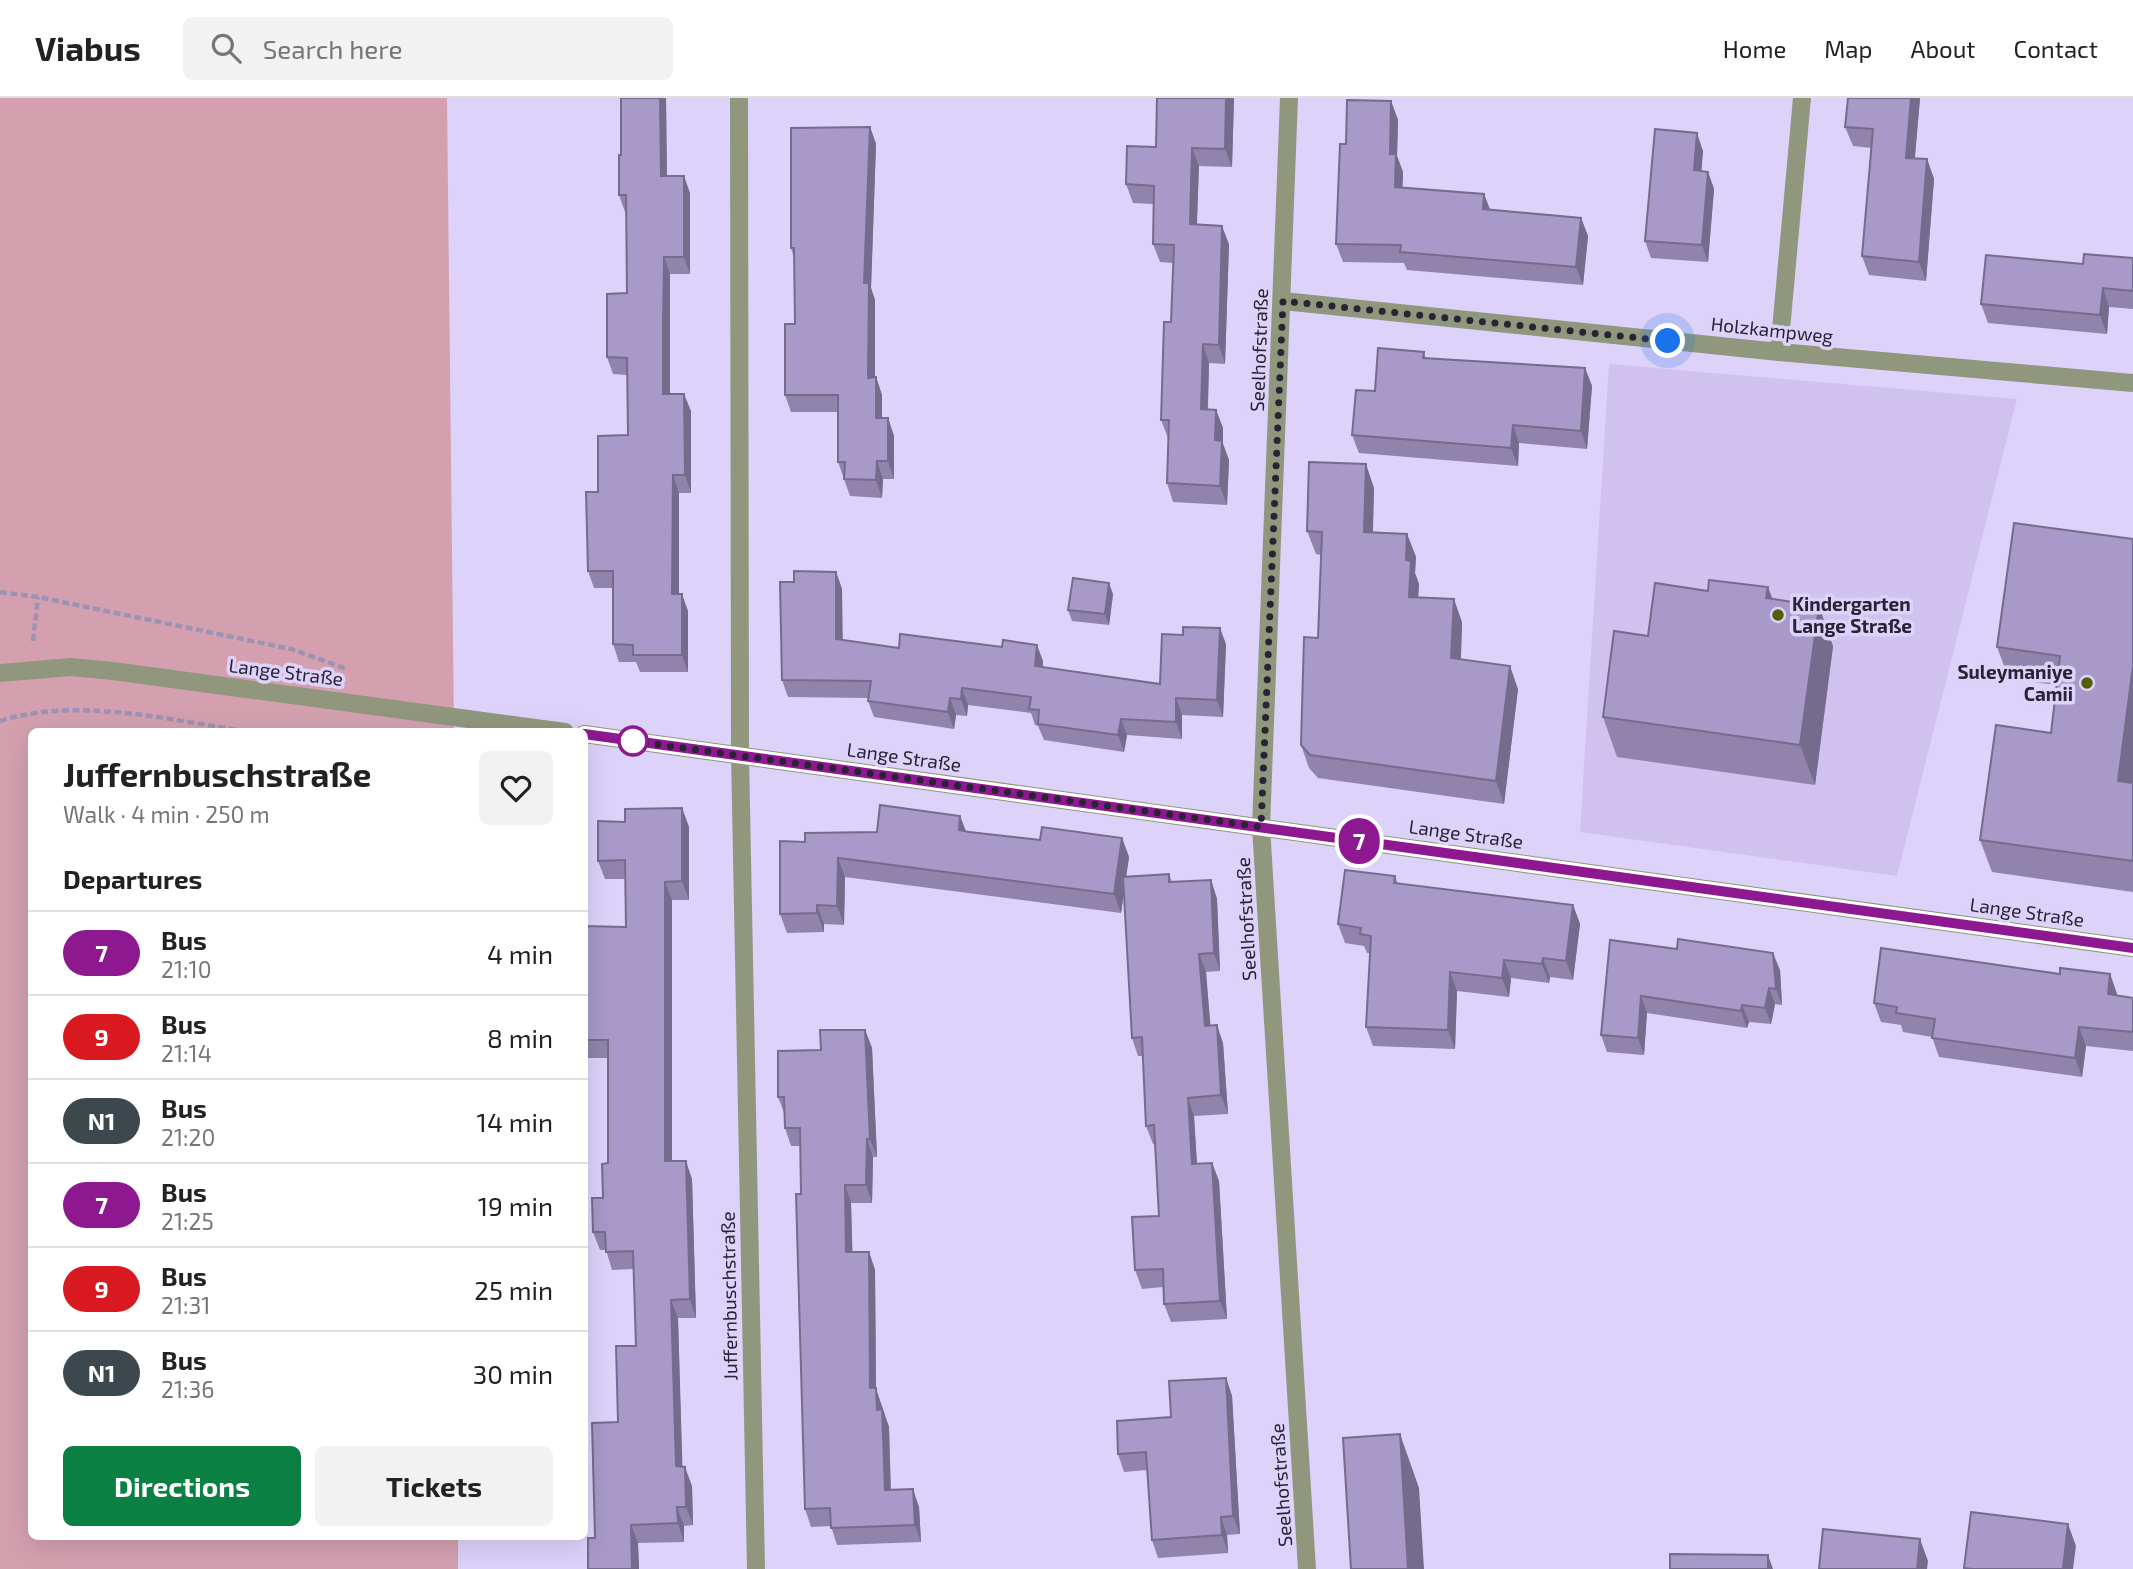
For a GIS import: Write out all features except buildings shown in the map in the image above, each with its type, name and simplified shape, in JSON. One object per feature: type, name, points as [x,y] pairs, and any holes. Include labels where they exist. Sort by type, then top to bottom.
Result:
[{"type":"street","name":"Juffernbuschstraße","points":[[739,98],[740,755],[756,1569]]},
{"type":"street","name":"Seelhofstraße","points":[[1289,98],[1261,827],[1307,1569]]},
{"type":"street","points":[[1779,352],[1802,98]]},
{"type":"street","name":"Holzkampweg","points":[[1283,301],[1779,352],[2133,383]]},
{"type":"street","name":"Lange Straße","points":[[0,673],[71,667],[113,671],[535,728]]},
{"type":"street","name":"Lange Straße","points":[[588,735],[2133,948]]},
{"type":"path","points":[[0,592],[38,597],[291,649],[357,672]]},
{"type":"path","points":[[0,721],[29,712],[109,712],[223,728]]},
{"type":"shaded area","points":[[0,98],[447,98],[454,728],[28,728],[28,1540],[458,1540],[458,1569],[0,1569]]},
{"type":"shaded area","name":"Kindergarten Lange Straße","points":[[1609,364],[2017,399],[1897,876],[1580,832]]},
{"type":"bus line","name":"7","points":[[588,735],[2133,948]]},
{"type":"place","name":"Kindergarten Lange Straße","points":[[1778,615]]},
{"type":"place","name":"Suleymaniye Camii","points":[[2087,683]]},
{"type":"route","points":[[633,741],[1261,827],[1283,301],[1668,341]]}]
